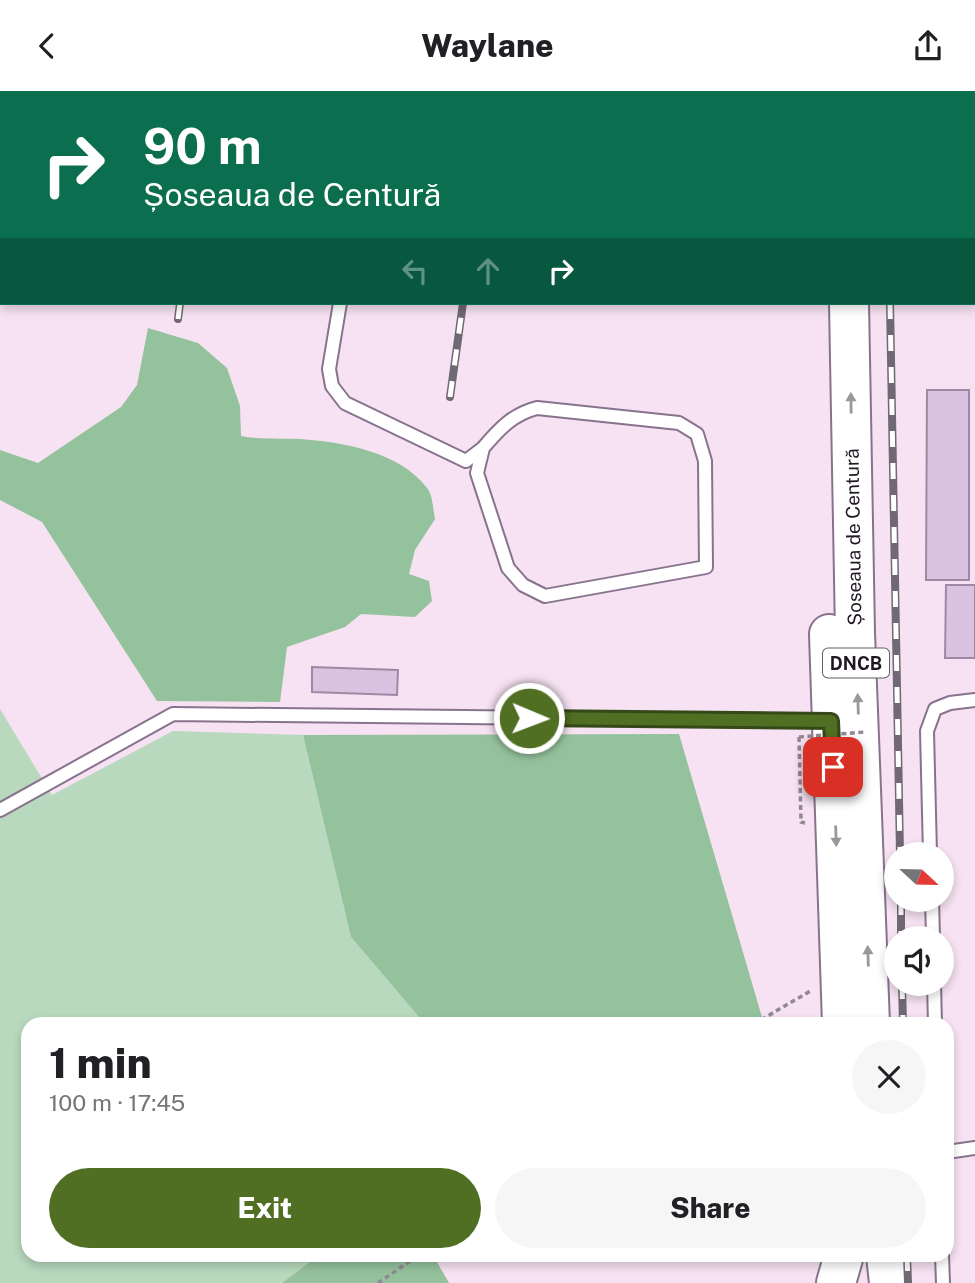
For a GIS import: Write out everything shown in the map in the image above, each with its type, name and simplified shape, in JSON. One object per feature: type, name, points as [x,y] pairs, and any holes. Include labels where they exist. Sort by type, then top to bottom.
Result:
[{"type":"main road","name":"Șoseaua de Centură","points":[[822,305],[832,730],[842,1006]]},
{"type":"main road","name":"Șoseaua de Centură","points":[[849,305],[855,633],[870,1017]]},
{"type":"main road","points":[[836,1283],[842,1262]]},
{"type":"main road","points":[[844,1262],[844,1283]]},
{"type":"main road","points":[[871,1262],[871,1283]]},
{"type":"main road","points":[[887,1262],[889,1283]]},
{"type":"lane","points":[[340,305],[329,369],[332,386],[345,403],[466,461],[483,448],[503,425],[522,412],[537,408],[679,423],[697,434],[705,461],[706,567],[545,596],[523,585],[508,568],[477,473],[483,448]]},
{"type":"lane","points":[[930,842],[927,731],[935,709],[950,703],[975,700]]},
{"type":"lane","points":[[0,810],[173,714],[832,730]]},
{"type":"lane","points":[[935,996],[936,1017]]},
{"type":"lane","points":[[954,1151],[975,1148]]},
{"type":"lane","points":[[942,1262],[943,1283]]},
{"type":"path","points":[[801,822],[832,730]]},
{"type":"path","points":[[765,1017],[808,990],[842,1006]]},
{"type":"path","points":[[378,1283],[409,1262]]},
{"type":"shaded area","points":[[0,305],[975,305],[975,1283],[0,1283]]},
{"type":"green space","points":[[148,328],[198,343],[227,368],[240,406],[241,436],[317,440],[370,451],[386,457],[416,476],[430,495],[435,519],[415,550],[409,574],[429,581],[432,601],[415,617],[361,614],[345,627],[287,647],[280,702],[157,701],[42,522],[0,500],[0,450],[38,463],[121,407],[137,385]]},
{"type":"green space","points":[[0,709],[52,795],[173,731],[303,735],[351,937],[419,1017],[21,1017],[21,1262],[310,1262],[282,1283],[0,1283]]},
{"type":"green space","points":[[679,734],[762,1017],[419,1017],[351,937],[303,735]]},
{"type":"green space","points":[[310,1262],[437,1262],[449,1283],[282,1283]]},
{"type":"building","points":[[927,390],[969,390],[969,580],[926,580]]},
{"type":"building","points":[[946,585],[975,585],[975,658],[945,658]]},
{"type":"building","points":[[312,667],[398,670],[397,695],[312,692]]},
{"type":"railway","points":[[178,319],[180,305]]},
{"type":"railway","points":[[450,397],[463,305]]},
{"type":"railway","points":[[890,305],[900,842]]},
{"type":"railway","points":[[901,912],[901,926]]},
{"type":"railway","points":[[902,996],[903,1017]]},
{"type":"railway","points":[[907,1262],[908,1283]]},
{"type":"route","points":[[529,718],[831,721],[833,767]]}]
